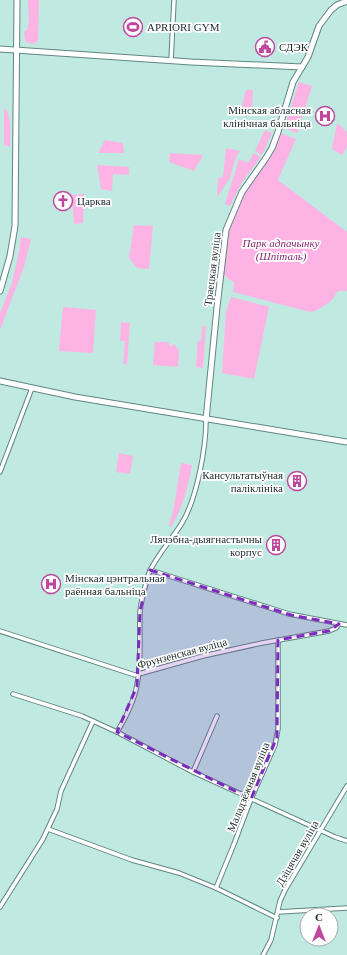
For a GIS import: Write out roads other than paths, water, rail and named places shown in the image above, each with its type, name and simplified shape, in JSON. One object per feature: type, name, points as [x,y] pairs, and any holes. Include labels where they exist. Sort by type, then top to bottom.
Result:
[{"type":"main road","points":[[0,291],[10,256],[14,226],[17,0]]},
{"type":"main road","name":"Траецкая вуліца","points":[[206,420],[216,307],[226,230],[242,192],[272,148],[293,82],[308,57],[318,26],[331,10],[337,5],[347,1]]},
{"type":"main road","points":[[0,49],[302,67]]},
{"type":"main road","points":[[0,381],[206,420],[347,442]]},
{"type":"street","points":[[171,58],[174,0]]},
{"type":"street","points":[[0,472],[32,388]]},
{"type":"street","points":[[117,732],[131,706],[137,686],[140,656],[140,611],[150,570],[183,521],[192,503],[198,481],[206,420]]},
{"type":"street","points":[[150,570],[290,614],[347,625]]},
{"type":"street","name":"Фрунзенская вуліца","points":[[0,631],[120,671],[138,675],[203,656],[329,631],[336,628],[339,624]]},
{"type":"street","name":"Маладзёжная вуліца","points":[[216,888],[251,799],[274,749],[277,737],[278,640]]},
{"type":"street","points":[[13,694],[69,711],[93,721],[193,772],[347,842]]},
{"type":"street","points":[[193,772],[217,716]]},
{"type":"street","points":[[0,907],[30,862],[48,829],[61,791],[93,721]]},
{"type":"street","name":"Дзіцячая вуліца","points":[[263,955],[271,940],[280,902],[285,890],[347,786]]},
{"type":"street","points":[[48,829],[132,860],[179,874],[216,888],[277,918]]},
{"type":"street","points":[[278,912],[347,908]]},
{"type":"place","name":"APRIORI GYM","points":[[133,27]]},
{"type":"place","name":"СДЭК","points":[[265,47]]},
{"type":"place","name":"Мінская абласная клінічная бальніца","points":[[325,116]]},
{"type":"place","name":"Царква","points":[[63,201]]},
{"type":"place","name":"Кансультатыўная паліклініка","points":[[297,481]]},
{"type":"place","name":"Лячэбна-дыягнастычны корпус","points":[[276,545]]},
{"type":"place","name":"Мінская цэнтральная раённая бальніца","points":[[51,584]]},
{"type":"park label","name":"Парк адпачынку (Шпіталь)","points":[[281,249]]}]
